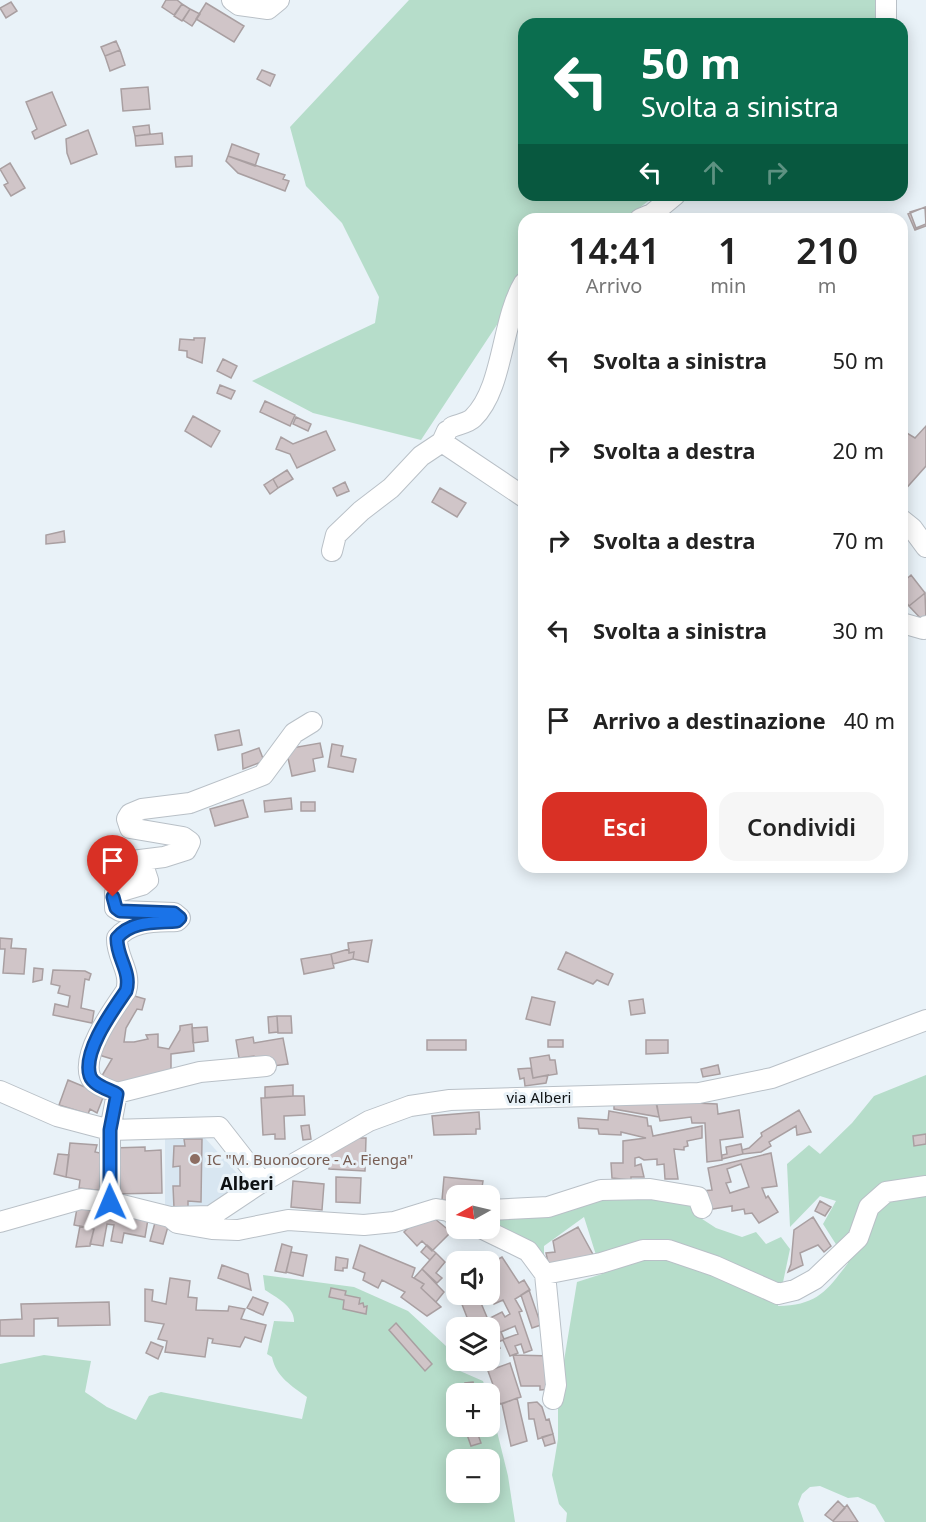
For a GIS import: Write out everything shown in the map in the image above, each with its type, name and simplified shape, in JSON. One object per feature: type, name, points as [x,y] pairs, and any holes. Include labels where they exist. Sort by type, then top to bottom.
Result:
[{"type":"street","points":[[232,0],[239,5],[268,9],[279,0]]},
{"type":"street","points":[[886,0],[886,18]]},
{"type":"street","points":[[653,213],[668,201]]},
{"type":"street","points":[[333,551],[336,536],[361,511],[391,488],[421,456],[447,433],[472,420],[487,400],[507,328],[518,299]]},
{"type":"street","points":[[447,433],[518,492]]},
{"type":"street","points":[[908,525],[926,547]]},
{"type":"street","points":[[908,625],[923,629],[926,626]]},
{"type":"street","points":[[266,1066],[201,1072],[117,1094],[95,1083],[90,1077],[92,1049],[129,982],[117,945],[117,938],[132,926],[177,921],[180,916],[174,913],[120,911],[116,908],[115,894],[142,885],[148,880],[145,871],[118,873],[113,867],[116,863],[164,857],[186,850],[190,842],[183,837],[130,828],[127,819],[130,814],[142,809],[190,803],[263,775],[294,733],[312,722]]},
{"type":"street","name":"via Alberi","points":[[0,1222],[81,1199],[110,1202],[170,1217],[211,1216],[262,1182],[369,1121],[410,1106],[450,1100],[699,1093],[772,1078],[926,1020]]},
{"type":"street","points":[[0,1091],[57,1116],[110,1130],[219,1127],[262,1182]]},
{"type":"street","points":[[110,1202],[110,1130],[117,1094]]},
{"type":"street","points":[[545,1274],[601,1263],[643,1250],[668,1250],[715,1266],[778,1294],[795,1290],[815,1279],[858,1238],[869,1207],[886,1192],[926,1186]]},
{"type":"street","points":[[500,1209],[548,1207],[601,1190],[650,1189],[699,1197],[702,1208]]},
{"type":"street","name":"via Alberi","points":[[170,1217],[177,1223],[238,1230],[288,1220],[364,1226],[393,1222],[436,1209],[446,1211]]},
{"type":"street","points":[[500,1237],[528,1251],[545,1274],[556,1386],[553,1399]]},
{"type":"shaded area","name":"IC \"M. Buonocore - A. Fienga\"","points":[[205,1138],[243,1180],[206,1212],[165,1213],[165,1139]]},
{"type":"green space","points":[[409,0],[892,0],[892,18],[518,18],[518,201],[648,201],[633,213],[518,213],[518,299],[510,305],[421,440],[313,413],[252,381],[375,323],[379,297],[342,223],[306,186],[290,127]]},
{"type":"green space","points":[[926,1075],[926,1522],[885,1522],[875,1505],[858,1497],[848,1498],[820,1486],[810,1487],[802,1494],[798,1504],[804,1522],[566,1522],[567,1513],[559,1504],[552,1475],[558,1439],[558,1397],[577,1282],[602,1274],[584,1217],[544,1246],[544,1258],[500,1234],[500,1212],[601,1194],[694,1200],[696,1215],[716,1228],[742,1237],[756,1232],[766,1244],[781,1237],[790,1249],[778,1306],[802,1303],[811,1300],[826,1289],[848,1263],[823,1224],[836,1201],[820,1196],[790,1227],[787,1164],[809,1145],[820,1154],[852,1123],[874,1096]]},
{"type":"green space","points":[[263,1275],[354,1287],[408,1311],[446,1346],[446,1371],[460,1371],[483,1381],[484,1383],[446,1383],[446,1437],[498,1437],[508,1476],[515,1522],[0,1522],[0,1364],[44,1355],[91,1361],[85,1392],[107,1407],[136,1420],[149,1396],[161,1392],[302,1419],[307,1397],[281,1376],[272,1357],[267,1354],[274,1321],[294,1322],[291,1312],[284,1303],[265,1290]]},
{"type":"building","points":[[166,0],[177,0],[182,4],[174,15],[162,7]]},
{"type":"building","points":[[11,2],[17,11],[6,18],[0,8]]},
{"type":"building","points":[[206,3],[244,26],[234,42],[196,19]]},
{"type":"building","points":[[182,4],[190,9],[182,21],[174,16]]},
{"type":"building","points":[[190,9],[200,14],[192,26],[183,20]]},
{"type":"building","points":[[116,41],[120,50],[105,56],[101,47]]},
{"type":"building","points":[[120,50],[125,65],[110,71],[105,56]]},
{"type":"building","points":[[262,70],[275,75],[270,86],[257,79]]},
{"type":"building","points":[[148,87],[150,109],[123,111],[121,89]]},
{"type":"building","points":[[52,92],[66,125],[35,139],[32,132],[37,129],[26,102]]},
{"type":"building","points":[[149,125],[150,134],[135,136],[133,127]]},
{"type":"building","points":[[88,130],[97,154],[71,164],[66,139]]},
{"type":"building","points":[[162,133],[163,144],[136,146],[135,136]]},
{"type":"building","points":[[232,144],[259,154],[255,166],[228,156]]},
{"type":"building","points":[[192,156],[192,166],[176,167],[175,157]]},
{"type":"building","points":[[228,156],[285,175],[283,179],[289,181],[285,191],[238,173],[226,161]]},
{"type":"building","points":[[10,163],[25,188],[11,196],[4,185],[8,183],[0,169]]},
{"type":"building","points":[[925,207],[926,226],[915,230],[908,214]]},
{"type":"building","points":[[926,207],[926,224],[916,228],[910,212]]},
{"type":"building","points":[[194,338],[205,338],[202,363],[187,357],[187,351],[179,350],[180,339],[194,340]]},
{"type":"building","points":[[223,359],[237,366],[231,378],[217,371]]},
{"type":"building","points":[[220,385],[235,391],[231,399],[217,393]]},
{"type":"building","points":[[265,401],[295,415],[290,426],[260,412]]},
{"type":"building","points":[[193,416],[220,431],[211,447],[185,431]]},
{"type":"building","points":[[296,417],[311,424],[308,431],[293,424]]},
{"type":"building","points":[[926,426],[926,466],[908,486],[908,434],[915,438]]},
{"type":"building","points":[[326,431],[335,450],[297,468],[290,454],[276,449],[281,437],[293,444]]},
{"type":"building","points":[[287,470],[293,479],[278,488],[273,479]]},
{"type":"building","points":[[273,479],[278,488],[270,494],[264,485]]},
{"type":"building","points":[[345,482],[349,491],[337,496],[333,488]]},
{"type":"building","points":[[440,488],[466,503],[457,517],[432,502]]},
{"type":"building","points":[[64,531],[65,542],[46,544],[46,535]]},
{"type":"building","points":[[911,575],[925,593],[909,606],[908,605],[908,578]]},
{"type":"building","points":[[925,593],[926,622],[925,623],[909,606]]},
{"type":"building","points":[[239,730],[242,745],[218,750],[215,735]]},
{"type":"building","points":[[320,743],[323,757],[313,759],[315,771],[292,776],[286,749]]},
{"type":"building","points":[[332,744],[343,746],[341,756],[356,759],[353,772],[328,767]]},
{"type":"building","points":[[259,748],[264,761],[243,769],[242,754]]},
{"type":"building","points":[[291,798],[292,809],[265,812],[264,801]]},
{"type":"building","points":[[243,800],[248,817],[215,826],[210,809]]},
{"type":"building","points":[[301,802],[315,802],[315,811],[301,811]]},
{"type":"building","points":[[0,938],[12,939],[11,948],[26,949],[24,974],[3,973],[5,949],[0,949]]},
{"type":"building","points":[[372,940],[368,962],[353,959],[354,952],[349,953],[348,943]]},
{"type":"building","points":[[349,949],[349,953],[354,952],[353,959],[333,964],[331,954]]},
{"type":"building","points":[[566,952],[613,974],[608,985],[597,980],[593,984],[558,969]]},
{"type":"building","points":[[331,954],[334,968],[304,974],[301,959]]},
{"type":"building","points":[[34,968],[43,969],[42,980],[33,982]]},
{"type":"building","points":[[53,970],[85,971],[91,974],[89,980],[85,979],[81,1008],[94,1011],[92,1023],[53,1015],[55,1004],[68,1007],[70,996],[58,993],[60,986],[51,984]]},
{"type":"building","points":[[131,995],[145,999],[142,1010],[137,1009],[126,1028],[124,1042],[148,1039],[146,1035],[158,1034],[158,1047],[169,1049],[180,1026],[192,1024],[194,1051],[171,1054],[171,1075],[124,1084],[113,1081],[110,1085],[100,1079],[112,1059],[99,1055],[105,1045],[99,1043]]},
{"type":"building","points":[[532,997],[555,1002],[550,1025],[526,1019]]},
{"type":"building","points":[[643,999],[645,1013],[631,1015],[629,1001]]},
{"type":"building","points":[[277,1016],[278,1032],[269,1033],[268,1017]]},
{"type":"building","points":[[277,1016],[291,1016],[292,1033],[278,1033]]},
{"type":"building","points":[[207,1027],[208,1041],[193,1043],[192,1028]]},
{"type":"building","points":[[253,1037],[254,1043],[283,1038],[288,1064],[273,1066],[272,1059],[255,1062],[254,1056],[239,1058],[236,1040]]},
{"type":"building","points":[[427,1040],[466,1040],[466,1050],[427,1050]]},
{"type":"building","points":[[548,1040],[563,1040],[563,1047],[548,1047]]},
{"type":"building","points":[[646,1040],[668,1040],[668,1053],[646,1054]]},
{"type":"building","points":[[549,1055],[550,1060],[555,1060],[557,1074],[533,1078],[530,1058]]},
{"type":"building","points":[[718,1065],[720,1074],[703,1077],[701,1069]]},
{"type":"building","points":[[531,1068],[533,1078],[548,1075],[546,1083],[525,1086],[524,1078],[520,1079],[518,1069]]},
{"type":"building","points":[[68,1080],[104,1095],[97,1113],[90,1109],[88,1114],[59,1105]]},
{"type":"building","points":[[293,1085],[293,1096],[265,1098],[265,1087]]},
{"type":"building","points":[[304,1096],[305,1115],[284,1116],[285,1139],[275,1139],[275,1134],[263,1135],[261,1098]]},
{"type":"building","points":[[656,1099],[659,1117],[614,1109],[614,1102]]},
{"type":"building","points":[[697,1100],[697,1103],[717,1104],[718,1114],[739,1110],[743,1137],[720,1140],[722,1160],[707,1162],[705,1123],[692,1123],[691,1117],[660,1121],[656,1103]]},
{"type":"building","points":[[799,1110],[811,1132],[797,1135],[796,1126],[769,1142],[771,1146],[761,1152],[743,1154],[742,1150],[749,1148],[762,1136],[761,1133]]},
{"type":"building","points":[[609,1111],[647,1118],[653,1136],[702,1126],[702,1138],[687,1141],[688,1146],[684,1147],[684,1150],[674,1149],[678,1179],[665,1179],[664,1164],[657,1165],[657,1159],[644,1160],[639,1157],[635,1158],[635,1166],[641,1164],[644,1177],[631,1177],[631,1180],[612,1178],[611,1163],[623,1163],[623,1141],[646,1138],[621,1132],[621,1135],[599,1134],[598,1129],[579,1128],[578,1118],[608,1120]]},
{"type":"building","points":[[479,1112],[480,1129],[476,1129],[476,1134],[434,1135],[432,1116]]},
{"type":"building","points":[[309,1125],[311,1139],[303,1140],[301,1126]]},
{"type":"building","points":[[926,1134],[926,1144],[914,1146],[913,1136]]},
{"type":"building","points":[[349,1138],[366,1138],[365,1171],[329,1169],[329,1150]]},
{"type":"building","points":[[184,1139],[202,1139],[201,1202],[188,1201],[188,1209],[174,1208],[173,1186],[180,1186],[180,1166],[173,1167],[174,1146],[185,1146]]},
{"type":"building","points":[[70,1143],[97,1145],[95,1152],[105,1154],[104,1191],[79,1188],[80,1180],[66,1177]]},
{"type":"building","points":[[741,1144],[743,1154],[722,1159],[722,1155],[727,1154],[726,1147]]},
{"type":"building","points":[[145,1147],[145,1151],[161,1150],[162,1193],[113,1194],[112,1148]]},
{"type":"building","points":[[771,1153],[777,1186],[762,1188],[766,1198],[768,1196],[778,1212],[759,1223],[752,1213],[745,1214],[744,1209],[732,1211],[732,1206],[707,1210],[702,1191],[712,1190],[708,1168]],"holes":[[[741,1164],[749,1187],[730,1193],[726,1183],[731,1182],[727,1169]]]},
{"type":"building","points":[[58,1154],[69,1155],[66,1177],[54,1174]]},
{"type":"building","points":[[336,1177],[361,1178],[360,1203],[336,1202]]},
{"type":"building","points":[[444,1177],[483,1181],[482,1185],[446,1185],[446,1201],[442,1200]]},
{"type":"building","points":[[293,1181],[324,1184],[322,1210],[291,1207]]},
{"type":"building","points":[[820,1201],[831,1207],[825,1216],[815,1211]]},
{"type":"building","points":[[78,1203],[148,1219],[145,1237],[124,1233],[122,1243],[111,1241],[114,1225],[107,1224],[103,1246],[90,1244],[94,1229],[74,1225]]},
{"type":"building","points":[[429,1214],[446,1228],[446,1237],[432,1251],[422,1241],[417,1246],[404,1232],[418,1218]]},
{"type":"building","points":[[813,1217],[831,1246],[824,1252],[818,1245],[800,1253],[803,1265],[788,1272],[791,1264],[794,1230]]},
{"type":"building","points":[[156,1219],[169,1223],[163,1244],[150,1241]]},
{"type":"building","points":[[80,1226],[94,1229],[90,1246],[76,1247]]},
{"type":"building","points":[[578,1227],[596,1260],[549,1267],[546,1253],[555,1252],[553,1241]]},
{"type":"building","points":[[282,1244],[292,1247],[286,1273],[275,1271]]},
{"type":"building","points":[[360,1245],[415,1268],[412,1277],[424,1284],[421,1288],[441,1307],[427,1316],[401,1297],[405,1292],[382,1280],[378,1288],[363,1280],[365,1273],[353,1268]]},
{"type":"building","points":[[427,1245],[436,1253],[430,1260],[421,1252]]},
{"type":"building","points":[[291,1252],[307,1255],[303,1276],[286,1272]]},
{"type":"building","points":[[436,1253],[445,1262],[436,1273],[442,1278],[437,1283],[422,1269]]},
{"type":"building","points":[[336,1257],[348,1259],[347,1268],[343,1268],[343,1271],[335,1270]]},
{"type":"building","points":[[502,1257],[519,1283],[524,1280],[530,1290],[515,1299],[522,1311],[519,1312],[532,1350],[524,1353],[521,1344],[515,1346],[518,1353],[510,1356],[503,1340],[500,1341],[500,1317],[492,1317],[502,1312],[505,1317],[510,1314],[503,1300],[500,1301],[500,1258]],"holes":[[[515,1326],[518,1334],[504,1339],[501,1332]]]},
{"type":"building","points":[[222,1265],[248,1274],[251,1290],[218,1278]]},
{"type":"building","points":[[422,1269],[444,1292],[436,1302],[421,1288],[424,1284],[414,1278]]},
{"type":"building","points":[[170,1278],[190,1281],[188,1297],[197,1298],[196,1310],[228,1311],[229,1306],[245,1309],[241,1319],[266,1325],[261,1342],[245,1337],[240,1347],[212,1343],[213,1339],[208,1338],[205,1357],[165,1352],[167,1341],[158,1339],[164,1324],[145,1321],[145,1289],[153,1290],[152,1301],[166,1304]]},
{"type":"building","points":[[331,1288],[346,1291],[345,1295],[360,1298],[359,1304],[363,1303],[364,1307],[367,1306],[366,1314],[343,1309],[344,1300],[329,1297]]},
{"type":"building","points":[[529,1290],[541,1325],[532,1328],[521,1295]]},
{"type":"building","points":[[253,1297],[268,1303],[263,1315],[247,1308]]},
{"type":"building","points":[[109,1302],[110,1325],[58,1326],[58,1318],[34,1319],[34,1336],[0,1336],[0,1320],[22,1319],[21,1304]]},
{"type":"building","points":[[462,1305],[482,1305],[487,1317],[467,1317]]},
{"type":"building","points":[[396,1323],[432,1364],[425,1371],[389,1330]]},
{"type":"building","points":[[151,1342],[163,1347],[158,1359],[146,1353]]},
{"type":"building","points":[[513,1355],[552,1356],[551,1389],[540,1390],[540,1386],[521,1386]]},
{"type":"building","points":[[510,1363],[521,1397],[500,1404],[500,1383],[492,1383],[488,1371],[500,1371],[500,1367]]},
{"type":"building","points":[[517,1398],[527,1441],[511,1446],[502,1404]]},
{"type":"building","points":[[537,1402],[542,1407],[546,1420],[549,1419],[553,1434],[538,1439],[534,1419],[529,1419],[528,1403]]},
{"type":"building","points":[[553,1434],[555,1443],[545,1446],[542,1437]]},
{"type":"building","points":[[468,1437],[479,1437],[481,1443],[471,1446]]},
{"type":"building","points":[[838,1501],[845,1508],[833,1521],[825,1515]]},
{"type":"building","points":[[847,1505],[858,1522],[834,1522],[833,1521]]},
{"type":"place","name":"IC \"M. Buonocore - A. Fienga\"","points":[[195,1159]]},
{"type":"district","name":"Alberi","points":[[247,1183]]},
{"type":"route","points":[[110,1202],[110,1130],[117,1094],[95,1083],[90,1077],[90,1070],[92,1049],[129,982],[117,945],[117,938],[132,926],[177,921],[180,918],[174,913],[120,911],[116,908],[113,897]]}]
